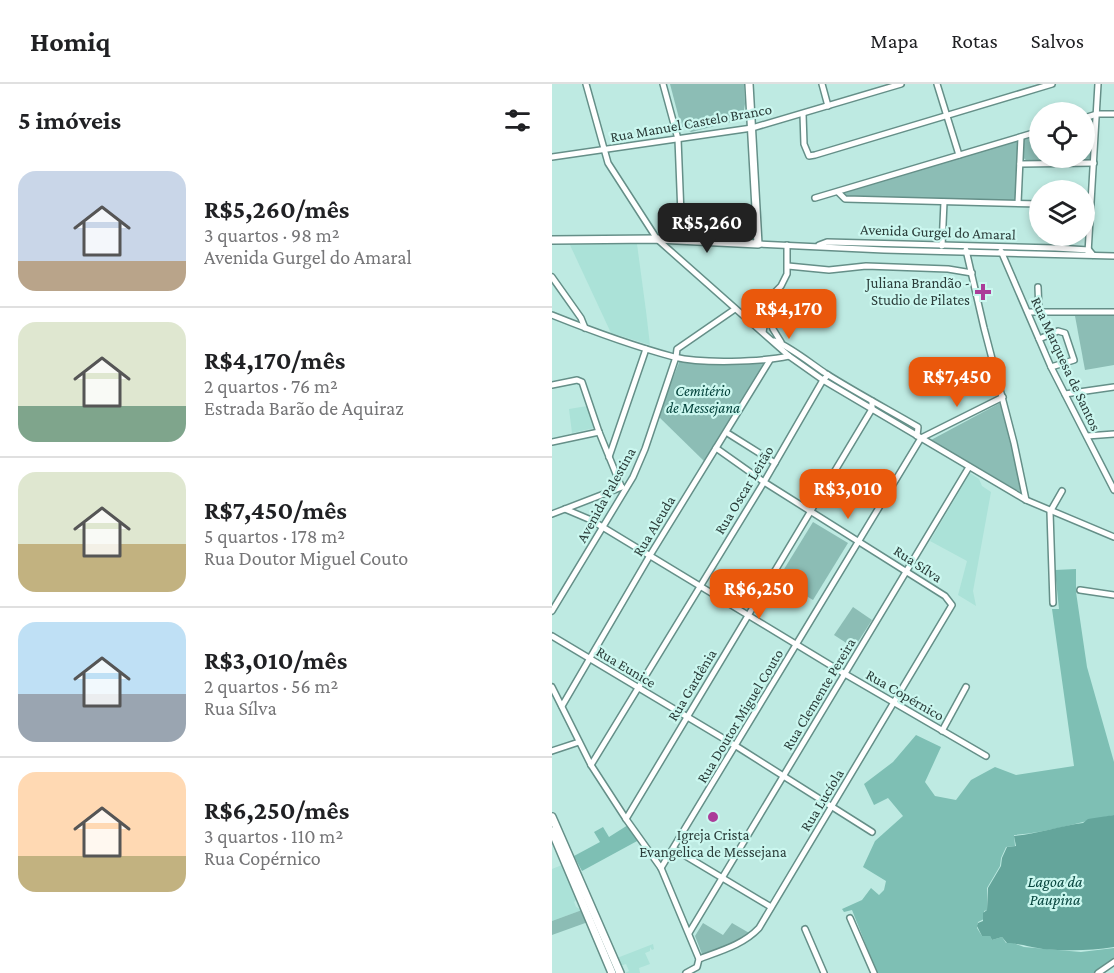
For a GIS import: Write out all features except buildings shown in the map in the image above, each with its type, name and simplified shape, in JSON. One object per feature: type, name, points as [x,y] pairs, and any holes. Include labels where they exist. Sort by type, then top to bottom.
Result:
[{"type":"main road","points":[[749,84],[758,244]]},
{"type":"main road","name":"Avenida Gurgel do Amaral","points":[[552,240],[657,239],[758,244]]},
{"type":"main road","points":[[552,817],[612,973]]},
{"type":"main road","points":[[552,831],[620,973]]},
{"type":"street","points":[[586,84],[608,163],[657,239],[789,356],[852,388],[918,427],[919,437]]},
{"type":"street","points":[[663,84],[678,139],[682,240]]},
{"type":"street","points":[[822,84],[828,106]]},
{"type":"street","name":"Rua Manuel Castelo Branco","points":[[552,157],[752,128],[898,84]]},
{"type":"street","points":[[937,84],[959,154]]},
{"type":"street","points":[[803,114],[805,150],[809,156],[815,156],[1052,84]]},
{"type":"street","points":[[1095,163],[1098,84]]},
{"type":"street","points":[[1097,114],[1114,114]]},
{"type":"street","points":[[815,198],[1029,134]]},
{"type":"street","points":[[1018,203],[1021,137]]},
{"type":"street","points":[[1020,164],[1029,164]]},
{"type":"street","points":[[838,192],[845,200],[1029,204]]},
{"type":"street","points":[[942,248],[944,202]]},
{"type":"street","name":"Avenida Gurgel do Amaral","points":[[758,244],[818,246],[827,242],[1114,255]]},
{"type":"street","points":[[763,333],[769,298],[784,283],[788,266],[787,245]]},
{"type":"street","points":[[1090,246],[1090,253]]},
{"type":"street","points":[[966,249],[1026,500]]},
{"type":"street","name":"Rua Marquesa de Santos","points":[[1001,250],[1051,367],[1114,490]]},
{"type":"street","points":[[788,266],[829,270],[866,266],[948,269],[972,273]]},
{"type":"street","points":[[552,277],[581,318],[585,328]]},
{"type":"street","points":[[1038,287],[1039,312]]},
{"type":"street","name":"Avenida Palestina","points":[[552,611],[603,528],[645,449],[677,350],[735,309]]},
{"type":"street","points":[[767,312],[781,342],[823,380],[1026,500],[1114,537]]},
{"type":"street","points":[[1028,312],[1114,312]]},
{"type":"street","points":[[552,315],[646,349],[676,357],[718,361],[770,360],[789,356]]},
{"type":"street","points":[[1039,339],[1063,331],[1074,358],[1073,361],[1051,367]]},
{"type":"street","points":[[772,341],[781,342]]},
{"type":"street","points":[[609,457],[646,349]]},
{"type":"street","name":"Rua Aleuda","points":[[562,706],[649,557],[770,360]]},
{"type":"street","name":"Rua Oscar Leitão","points":[[591,765],[640,688],[699,585],[828,375]]},
{"type":"street","points":[[552,385],[579,380],[584,387],[599,432],[624,488],[552,514]]},
{"type":"street","points":[[1065,394],[1114,387]]},
{"type":"street","points":[[852,388],[853,398]]},
{"type":"street","points":[[919,437],[1003,398]]},
{"type":"street","points":[[872,400],[872,409]]},
{"type":"street","name":"Rua Gardênia","points":[[626,819],[872,409]]},
{"type":"street","points":[[552,442],[599,432]]},
{"type":"street","points":[[729,434],[775,463]]},
{"type":"street","points":[[1087,436],[1114,434]]},
{"type":"street","name":"Rua Doutor Miguel Couto","points":[[661,868],[860,541],[919,437]]},
{"type":"street","name":"Rua Sílva","points":[[716,448],[764,482],[945,596],[950,600],[952,606]]},
{"type":"street","name":"Rua Clemente Pereira","points":[[689,933],[969,467]]},
{"type":"street","points":[[1053,603],[1050,512],[1062,491]]},
{"type":"street","name":"Rua Copérnico","points":[[565,509],[585,517],[986,756]]},
{"type":"street","points":[[1080,590],[1114,595]]},
{"type":"street","name":"Rua Lucíola","points":[[686,973],[697,967],[699,959],[748,939],[759,928],[952,606]]},
{"type":"street","name":"Rua Eunice","points":[[552,636],[736,746],[872,832]]},
{"type":"street","points":[[552,687],[591,765],[661,868],[699,959]]},
{"type":"street","points":[[942,731],[966,687]]},
{"type":"street","points":[[552,751],[579,742]]},
{"type":"street","points":[[674,849],[771,907]]},
{"type":"street","points":[[850,918],[874,973]]},
{"type":"street","points":[[805,929],[824,973]]},
{"type":"street","points":[[1098,973],[1114,962]]},
{"type":"shaded area","points":[[637,244],[650,345],[611,333],[570,245]]},
{"type":"shaded area","points":[[587,406],[594,428],[572,433],[569,409]]},
{"type":"shaded area","points":[[970,473],[991,492],[973,591],[976,606],[958,595],[967,561],[930,541]]},
{"type":"shaded area","points":[[1076,569],[1076,592],[1087,667],[1114,762],[1114,815],[1014,835],[1015,846],[1006,847],[1000,866],[987,888],[987,910],[984,911],[984,919],[978,922],[977,928],[982,936],[990,936],[992,940],[1002,937],[1006,943],[1011,942],[1024,947],[1081,952],[1114,948],[1114,962],[1096,973],[877,973],[852,910],[844,912],[842,909],[862,900],[871,888],[879,895],[884,890],[886,881],[863,867],[875,841],[903,816],[888,798],[874,805],[864,784],[893,762],[916,735],[941,747],[925,782],[935,796],[956,800],[971,780],[995,767],[1016,775],[1074,766],[1052,609],[1059,609],[1055,570]]},
{"type":"shaded area","points":[[628,825],[639,840],[582,871],[574,856],[600,842],[594,832],[603,827],[609,837]]},
{"type":"shaded area","points":[[562,865],[577,899],[574,902],[576,907],[582,910],[552,921],[552,869]]},
{"type":"shaded area","points":[[653,944],[654,949],[650,947],[650,951],[645,953],[650,964],[639,968],[640,973],[625,973],[629,971],[626,964],[620,966],[617,958]]},
{"type":"green space","points":[[670,84],[744,84],[743,115],[735,121],[691,132],[681,126]]},
{"type":"green space","points":[[1029,135],[1029,160],[1022,157],[1024,136]]},
{"type":"green space","points":[[1021,137],[1018,203],[845,199],[839,192]]},
{"type":"green space","points":[[1075,316],[1114,316],[1114,365],[1085,370]]},
{"type":"green space","name":"Cemitério de Messejana","points":[[680,360],[771,361],[706,463],[658,416]]},
{"type":"green space","points":[[1000,403],[1023,491],[1022,493],[931,440]]},
{"type":"green space","points":[[813,522],[848,543],[813,600],[778,579]]},
{"type":"green space","points":[[853,607],[872,620],[854,648],[834,635]]},
{"type":"green space","points":[[582,910],[588,922],[552,935],[552,921]]},
{"type":"green space","points":[[703,923],[723,935],[732,923],[751,934],[726,947],[702,954],[695,936]]},
{"type":"water","name":"Lagoa da Paupina","points":[[1114,815],[1114,947],[1079,950],[1043,949],[1007,943],[1002,937],[992,940],[990,936],[982,936],[977,926],[983,921],[983,913],[987,910],[988,888],[1001,866],[1007,847],[1016,846],[1014,836]]},
{"type":"place","name":"Juliana Brandão - Studio de Pilates","points":[[983,292]]},
{"type":"place","name":"Igreja Crista Evangelica de Messejana","points":[[713,817]]}]
